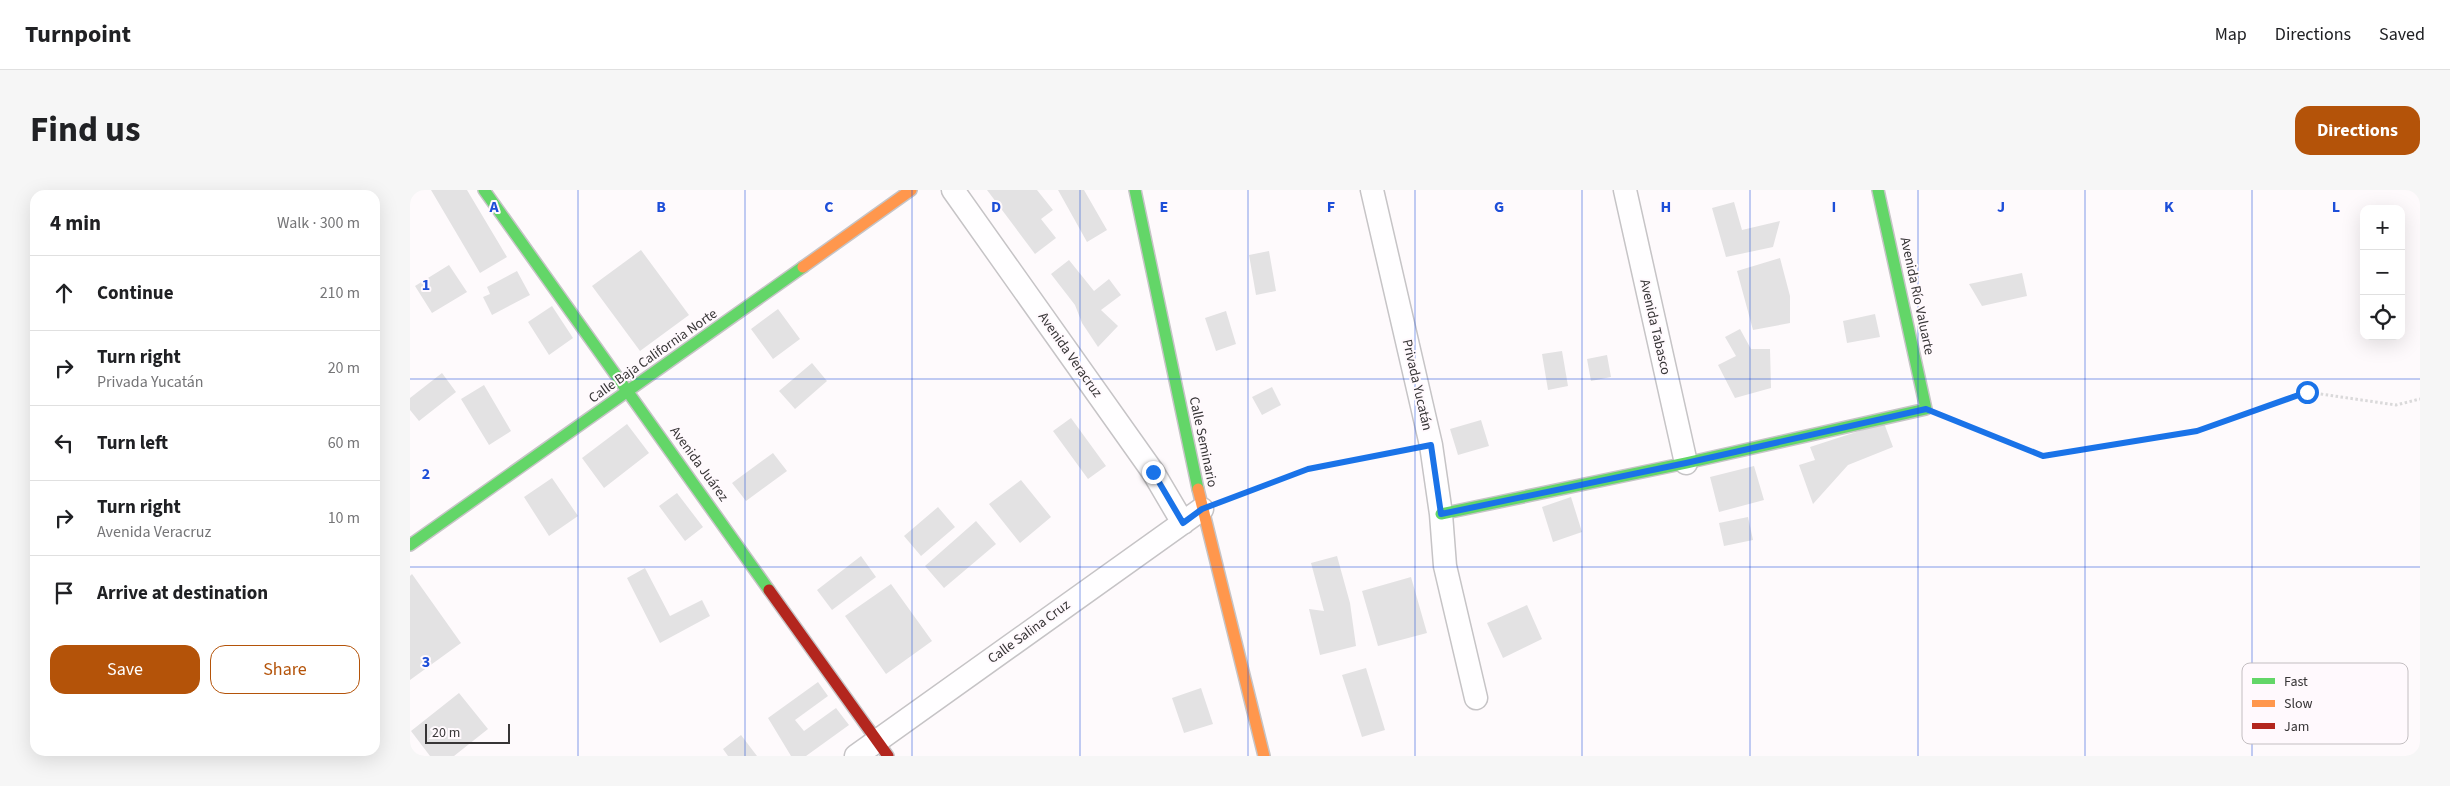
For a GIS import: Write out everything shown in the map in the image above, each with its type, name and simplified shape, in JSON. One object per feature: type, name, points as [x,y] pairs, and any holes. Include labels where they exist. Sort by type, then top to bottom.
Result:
[{"type":"street","name":"Avenida Juárez","points":[[484,190],[883,748]]},
{"type":"street","name":"Calle Baja California Norte","points":[[410,545],[629,392],[912,190]]},
{"type":"street","name":"Avenida Veracruz","points":[[953,190],[1153,472],[1183,523]]},
{"type":"street","name":"Calle Seminario","points":[[1135,190],[1202,509],[1264,756]]},
{"type":"street","name":"Privada Yucatán","points":[[1372,190],[1431,445],[1446,566],[1476,698]]},
{"type":"street","name":"Avenida Tabasco","points":[[1625,190],[1686,463]]},
{"type":"street","name":"Avenida Río Valuarte","points":[[1878,190],[1926,409]]},
{"type":"street","points":[[1441,514],[1686,463],[1926,409]]},
{"type":"street","name":"Calle Salina Cruz","points":[[856,756],[883,748],[1202,509]]},
{"type":"path","points":[[1926,409],[2043,456],[2197,431],[2307,392],[2396,405],[2420,399]]},
{"type":"path","points":[[1202,509],[1308,469],[1431,445]]},
{"type":"building","points":[[431,190],[467,190],[507,257],[480,273]]},
{"type":"building","points":[[987,190],[1037,190],[1053,210],[1041,219],[1056,238],[1035,254]]},
{"type":"building","points":[[1058,190],[1084,190],[1107,230],[1087,242]]},
{"type":"building","points":[[1734,202],[1742,230],[1780,221],[1773,247],[1726,257],[1712,208]]},
{"type":"building","points":[[641,250],[689,315],[640,351],[592,286]]},
{"type":"building","points":[[1269,251],[1276,291],[1256,295],[1249,255]]},
{"type":"building","points":[[1780,258],[1790,296],[1790,323],[1753,330],[1737,271]]},
{"type":"building","points":[[1069,260],[1094,291],[1109,279],[1121,295],[1101,310],[1118,326],[1098,347],[1082,323],[1075,305],[1051,274]]},
{"type":"building","points":[[449,265],[467,292],[432,313],[415,286]]},
{"type":"building","points":[[517,271],[530,295],[492,315],[483,297],[490,294],[487,287]]},
{"type":"building","points":[[2022,273],[2027,296],[1982,306],[1969,284]]},
{"type":"building","points":[[552,306],[573,338],[549,355],[528,322]]},
{"type":"building","points":[[778,309],[800,339],[773,359],[751,329]]},
{"type":"building","points":[[1226,311],[1236,344],[1216,351],[1205,318]]},
{"type":"building","points":[[1875,314],[1880,337],[1847,343],[1843,321]]},
{"type":"building","points":[[1740,329],[1751,349],[1770,349],[1771,388],[1735,398],[1718,365],[1736,356],[1725,337]]},
{"type":"building","points":[[1562,351],[1568,386],[1548,390],[1542,354]]},
{"type":"building","points":[[1607,355],[1611,377],[1591,381],[1587,359]]},
{"type":"building","points":[[812,363],[827,381],[795,409],[779,391]]},
{"type":"building","points":[[442,373],[456,392],[419,421],[410,410],[410,398]]},
{"type":"building","points":[[484,385],[511,431],[489,445],[461,399]]},
{"type":"building","points":[[1272,387],[1281,405],[1262,415],[1252,397]]},
{"type":"building","points":[[1071,418],[1106,466],[1088,479],[1053,431]]},
{"type":"building","points":[[1481,420],[1489,446],[1458,455],[1450,429]]},
{"type":"building","points":[[1884,423],[1893,447],[1848,465],[1813,504],[1799,465],[1815,460],[1810,447]]},
{"type":"building","points":[[627,424],[649,453],[604,488],[582,458]]},
{"type":"building","points":[[773,453],[787,471],[746,501],[732,483]]},
{"type":"building","points":[[1754,466],[1764,500],[1719,512],[1710,477]]},
{"type":"building","points":[[552,478],[578,516],[549,536],[524,497]]},
{"type":"building","points":[[1021,480],[1051,517],[1020,543],[989,504]]},
{"type":"building","points":[[677,493],[703,527],[685,541],[659,506]]},
{"type":"building","points":[[1571,497],[1582,532],[1553,542],[1542,507]]},
{"type":"building","points":[[938,507],[955,527],[921,556],[904,536]]},
{"type":"building","points":[[1748,517],[1753,540],[1724,546],[1719,523]]},
{"type":"building","points":[[976,521],[996,544],[944,588],[925,566]]},
{"type":"building","points":[[861,556],[876,577],[832,610],[817,590]]},
{"type":"building","points":[[1337,556],[1350,603],[1356,646],[1320,655],[1309,609],[1324,611],[1311,563]]},
{"type":"building","points":[[645,568],[670,616],[702,600],[710,616],[660,643],[627,578]]},
{"type":"building","points":[[412,574],[461,643],[410,680],[410,576]]},
{"type":"building","points":[[1411,577],[1427,633],[1378,646],[1362,591]]},
{"type":"building","points":[[891,584],[932,641],[886,674],[845,616]]},
{"type":"building","points":[[1527,605],[1542,639],[1503,658],[1487,623]]},
{"type":"building","points":[[1366,668],[1385,730],[1362,737],[1342,675]]},
{"type":"building","points":[[818,682],[828,696],[795,720],[804,731],[836,708],[849,725],[806,756],[791,756],[768,718]]},
{"type":"building","points":[[1201,688],[1213,724],[1184,733],[1172,698]]},
{"type":"building","points":[[459,693],[488,729],[454,756],[430,756],[411,731]]},
{"type":"building","points":[[741,735],[757,756],[728,756],[723,749]]},
{"type":"traffic: fast","points":[[484,190],[769,590]]},
{"type":"traffic: fast","points":[[1135,190],[1198,489]]},
{"type":"traffic: fast","points":[[1441,514],[1686,463],[1926,409],[1878,190]]},
{"type":"traffic: fast","points":[[410,545],[803,267]]},
{"type":"traffic: slow","points":[[803,267],[911,190]]},
{"type":"traffic: slow","points":[[1198,489],[1264,756]]},
{"type":"traffic: jam","points":[[769,590],[888,756]]},
{"type":"route","points":[[1153,472],[1183,523],[1202,509],[1308,469],[1431,445],[1441,514],[1686,463],[1926,409],[2043,456],[2197,431],[2307,392]]}]
